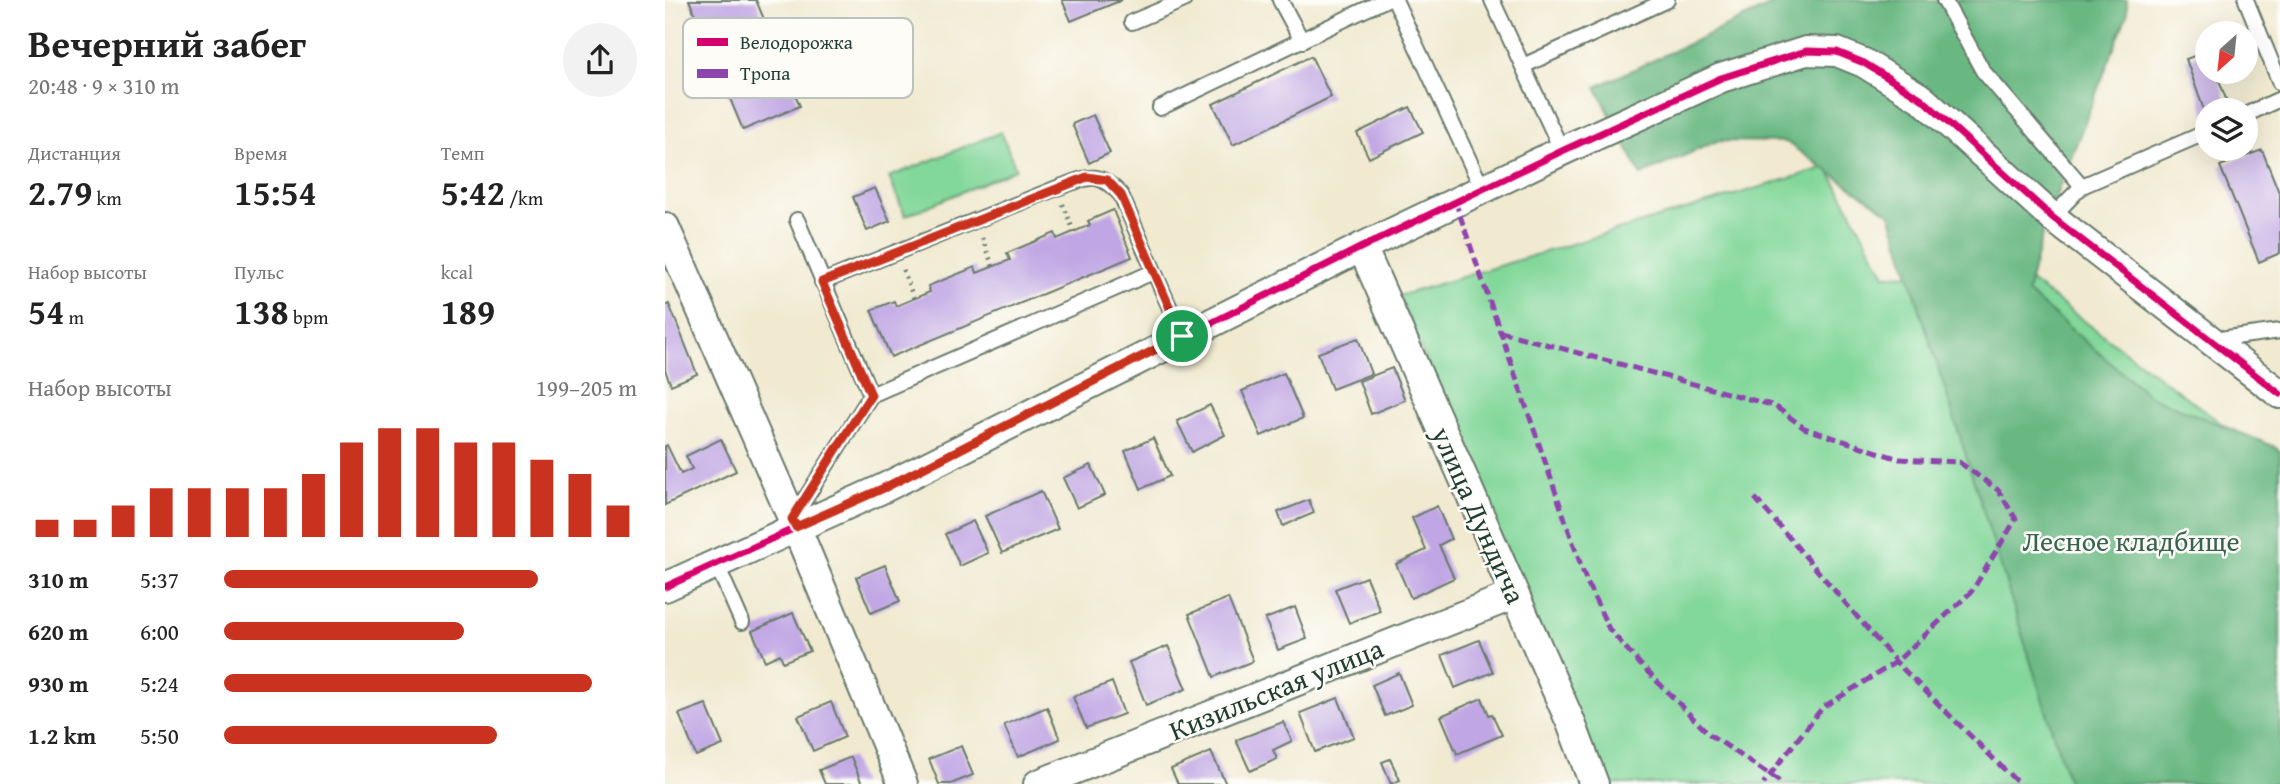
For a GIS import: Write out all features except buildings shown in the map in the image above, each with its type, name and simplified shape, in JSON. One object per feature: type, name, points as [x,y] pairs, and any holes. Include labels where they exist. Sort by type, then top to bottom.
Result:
[{"type":"street","points":[[665,587],[794,523],[884,488],[1182,336],[1482,188],[1721,78],[1807,51],[1837,52],[1864,63],[1922,99],[2052,217],[2280,394]]},
{"type":"street","points":[[665,227],[674,267],[794,523],[903,784]]},
{"type":"street","name":"улица Дундича","points":[[1361,247],[1571,723],[1594,784]]},
{"type":"street","name":"Кизильская улица","points":[[1038,784],[1514,595]]},
{"type":"lane","points":[[1132,22],[1184,0]]},
{"type":"lane","points":[[1280,0],[1302,41]]},
{"type":"lane","points":[[1160,108],[1385,0]]},
{"type":"lane","points":[[1395,0],[1482,188]]},
{"type":"lane","points":[[1492,0],[1562,151]]},
{"type":"lane","points":[[1523,66],[1667,0]]},
{"type":"lane","points":[[1944,0],[1983,71],[2083,186]]},
{"type":"lane","points":[[2246,0],[2280,83]]},
{"type":"lane","points":[[2258,109],[2280,99]]},
{"type":"lane","points":[[2052,217],[2083,186],[2195,137]]},
{"type":"lane","points":[[822,282],[1087,177],[1107,180],[1121,195],[1182,336]]},
{"type":"lane","points":[[796,220],[871,395]]},
{"type":"lane","points":[[794,523],[871,395],[1153,272]]},
{"type":"lane","points":[[2210,341],[2280,331]]},
{"type":"lane","points":[[716,563],[742,622]]},
{"type":"path","points":[[1057,188],[1074,232]]},
{"type":"path","points":[[975,221],[993,267]]},
{"type":"path","points":[[896,253],[914,299]]},
{"type":"green space","name":"Лесное кладбище","points":[[1782,0],[2127,0],[2127,15],[2046,221],[2027,292],[2151,397],[2280,451],[2280,784],[2069,784],[1890,214],[1786,142],[1717,141],[1641,175],[1596,87]]},
{"type":"green space","points":[[1001,132],[1016,169],[905,216],[889,177]]},
{"type":"green space","name":"Лесное кладбище","points":[[1827,167],[1885,275],[2017,271],[2280,467],[2280,784],[1737,784],[1735,781],[1725,784],[1605,784],[1399,296]]},
{"type":"marked path","points":[[1455,201],[1586,580],[1609,629],[1709,734],[1783,784]]},
{"type":"marked path","points":[[1501,332],[1775,406],[1804,428],[1899,459],[1959,462],[1998,490],[2016,519],[1972,591],[1896,662],[1822,708],[1763,784]]},
{"type":"marked path","points":[[1755,498],[1896,662],[2019,784]]},
{"type":"cycle path","points":[[665,587],[884,488],[1362,247],[1562,151],[1721,78],[1806,51],[1837,52],[1864,63],[1922,99],[2052,217],[2280,394]]},
{"type":"route","points":[[1087,177],[1107,180],[1121,195],[1182,336],[884,488],[796,527],[792,519],[871,395],[822,282],[1087,177]]}]
